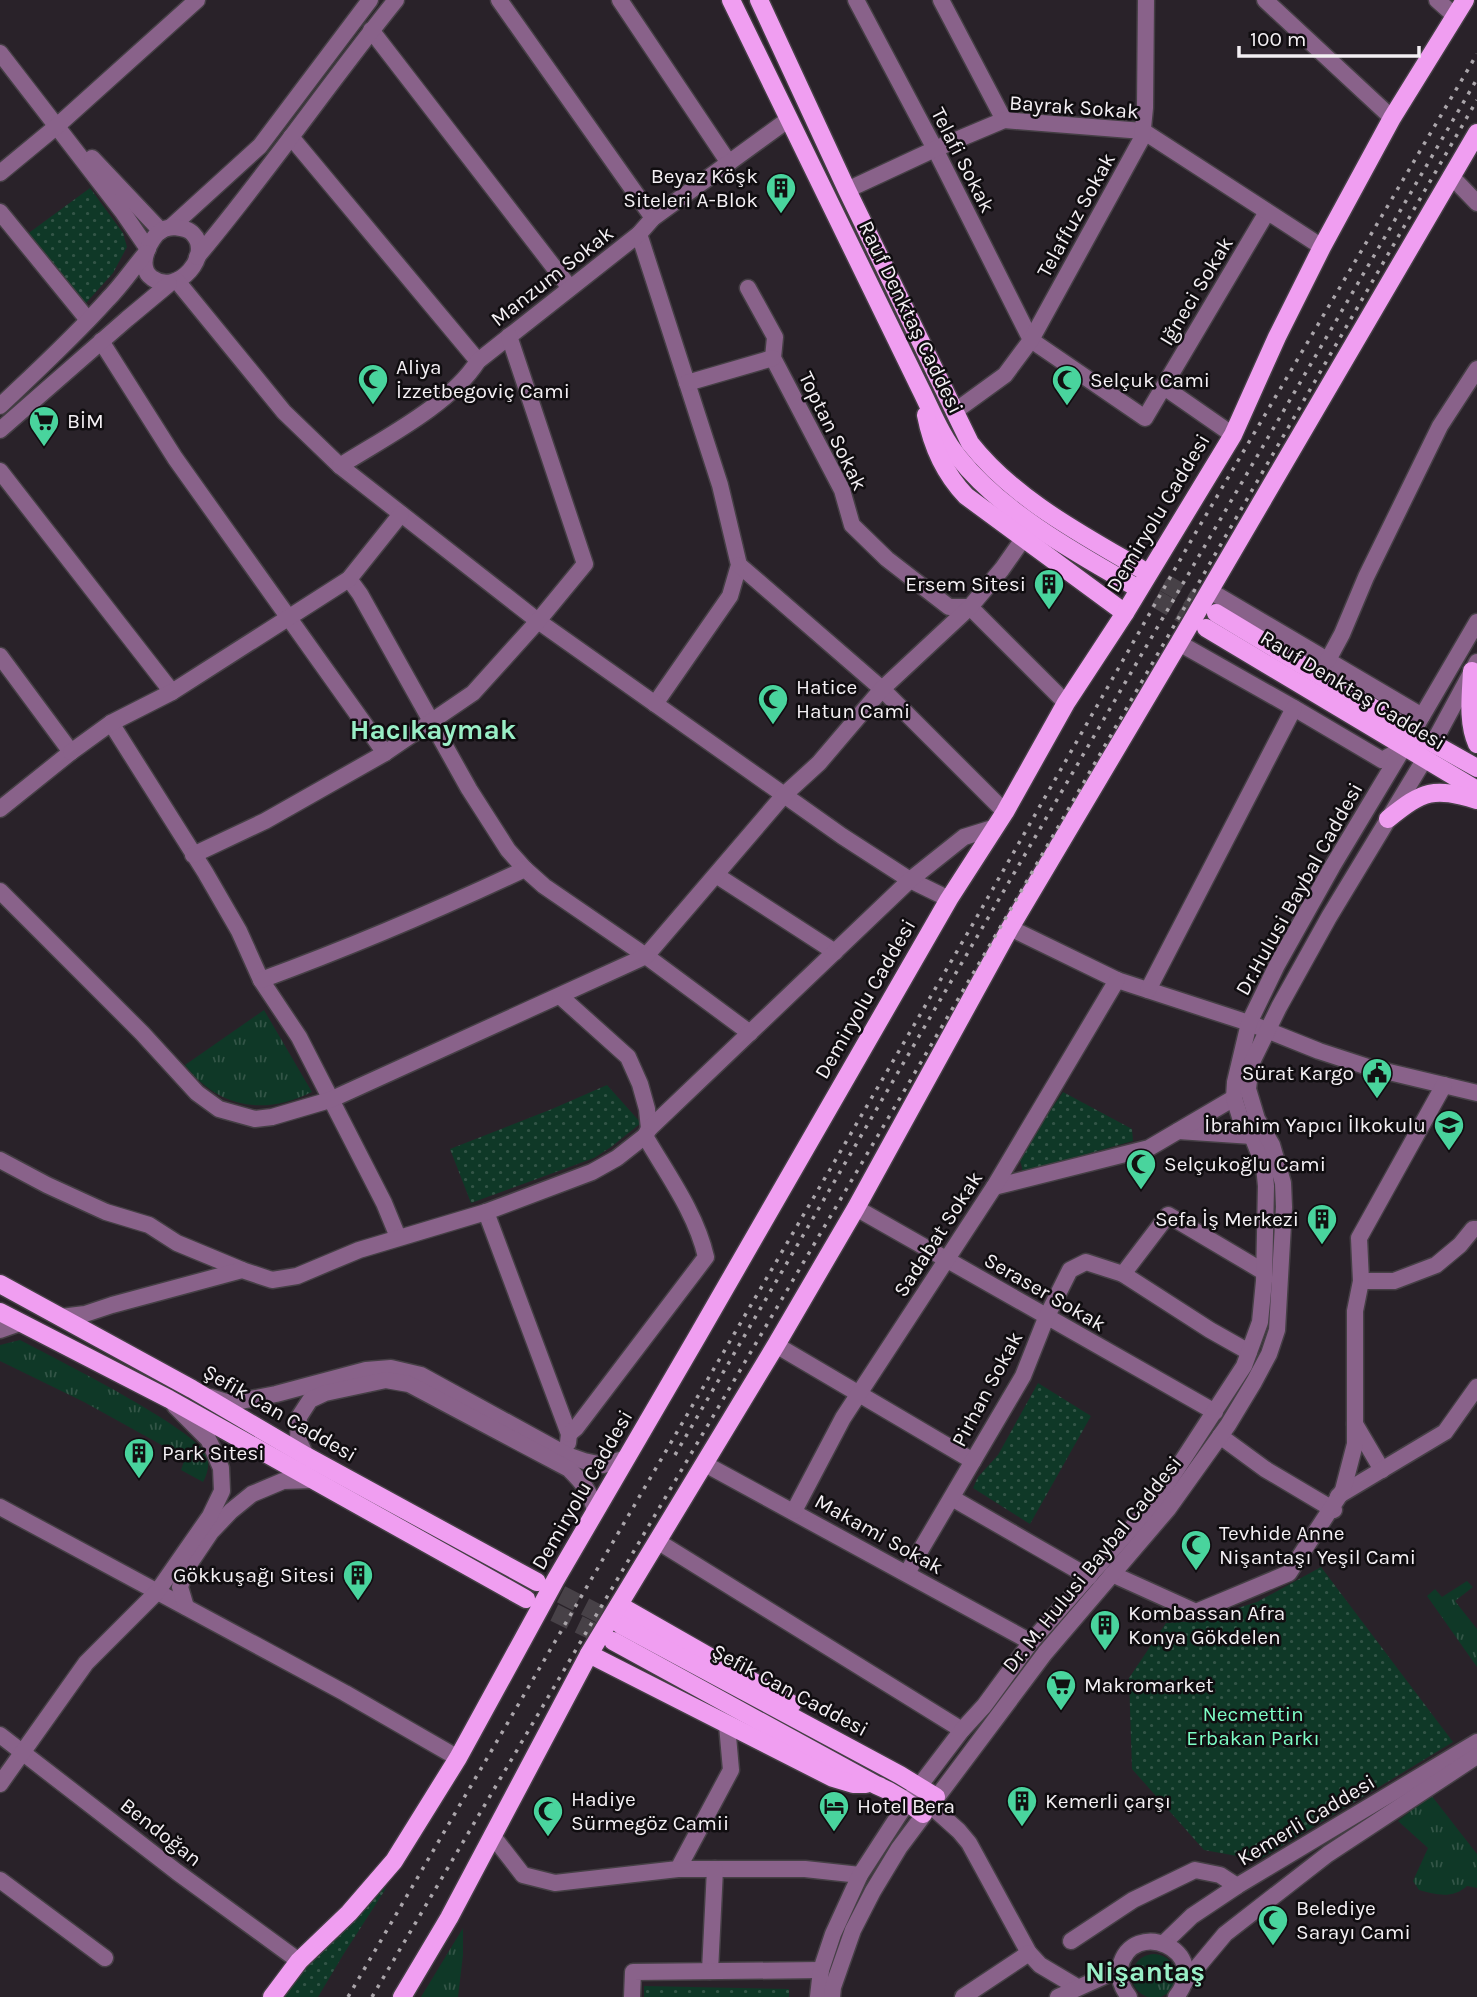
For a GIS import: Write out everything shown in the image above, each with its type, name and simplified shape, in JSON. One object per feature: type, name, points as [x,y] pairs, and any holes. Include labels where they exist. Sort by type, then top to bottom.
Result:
[{"type":"main road","name":"Rauf Denktaş Caddesi","points":[[731,0],[920,388],[960,460],[992,491],[1048,534],[1136,577],[997,472],[971,443],[847,190],[759,0]]},
{"type":"main road","name":"Demiryolu Caddesi","points":[[272,1997],[299,1961],[349,1913],[394,1861],[458,1758],[595,1512],[949,899],[1001,820],[1066,703],[1233,435],[1277,337],[1322,247],[1392,118],[1465,0]]},
{"type":"main road","points":[[402,1997],[449,1918],[589,1654],[856,1208],[1010,928],[1477,133]]},
{"type":"main road","points":[[920,388],[931,438],[950,477],[977,506],[1125,612]]},
{"type":"main road","name":"Rauf Denktaş Caddesi","points":[[1211,621],[1409,740],[1424,760],[1477,790]]},
{"type":"main road","points":[[1474,666],[1471,716],[1477,744]]},
{"type":"main road","name":"Rauf Denktaş Caddesi","points":[[1409,740],[1433,743],[1477,768]]},
{"type":"main road","points":[[1388,819],[1412,800],[1429,793],[1446,792],[1477,800]]},
{"type":"main road","name":"Şefik Can Caddesi","points":[[0,1284],[537,1582]]},
{"type":"main road","name":"Şefik Can Caddesi","points":[[0,1312],[169,1399],[526,1599]]},
{"type":"main road","points":[[618,1605],[846,1734],[879,1754],[890,1769]]},
{"type":"main road","name":"Şefik Can Caddesi","points":[[617,1633],[890,1769],[920,1786],[930,1805],[908,1801],[876,1784],[617,1633]]},
{"type":"main road","points":[[589,1654],[832,1778],[853,1784],[876,1784]]},
{"type":"street","points":[[0,173],[57,126],[197,0]]},
{"type":"street","points":[[370,0],[260,146],[152,241],[144,264],[146,272],[152,278],[173,283],[284,412],[340,466],[538,621],[842,836],[910,880],[949,899]]},
{"type":"street","points":[[0,430],[101,341],[189,271],[197,257],[237,210],[396,0]]},
{"type":"street","points":[[499,0],[653,218]]},
{"type":"street","points":[[620,0],[729,163]]},
{"type":"street","name":"Telafi Sokak","points":[[856,0],[1031,340]]},
{"type":"street","points":[[941,0],[1004,120]]},
{"type":"street","name":"Telaffuz Sokak","points":[[954,412],[1005,375],[1031,340],[1142,138],[1145,108],[1146,0]]},
{"type":"street","points":[[1265,0],[1392,118]]},
{"type":"street","points":[[1437,0],[1455,16]]},
{"type":"street","points":[[371,30],[570,288]]},
{"type":"street","points":[[0,53],[122,211],[147,251]]},
{"type":"street","name":"Manzum Sokak","points":[[340,466],[428,410],[468,377],[478,361],[639,234],[653,218],[789,119]]},
{"type":"street","name":"Bayrak Sokak","points":[[847,190],[1004,120],[1143,131],[1322,247]]},
{"type":"street","points":[[57,126],[166,229],[184,228],[192,232],[199,249],[197,257]]},
{"type":"street","points":[[291,137],[478,361]]},
{"type":"street","points":[[1451,176],[1477,203]]},
{"type":"street","points":[[0,212],[88,320]]},
{"type":"street","name":"Iğneci Sokak","points":[[1031,340],[1145,418],[1267,212]]},
{"type":"street","points":[[639,234],[720,485],[739,565],[730,596],[655,704]]},
{"type":"street","points":[[0,406],[111,297],[147,251]]},
{"type":"street","name":"Toptan Sokak","points":[[748,288],[775,337],[773,358],[842,490],[852,525],[887,559],[948,607],[974,612]]},
{"type":"street","points":[[194,855],[265,821],[385,753],[472,693],[586,564],[509,336]]},
{"type":"street","points":[[101,341],[175,458],[385,753]]},
{"type":"street","points":[[687,383],[773,358]]},
{"type":"street","points":[[1328,660],[1440,426],[1476,374]]},
{"type":"street","points":[[1164,387],[1233,435]]},
{"type":"street","points":[[0,471],[172,692]]},
{"type":"street","points":[[0,809],[111,723],[172,692],[349,579],[401,514]]},
{"type":"street","points":[[0,891],[142,1033],[197,1093],[219,1109],[255,1119],[272,1117],[330,1100],[646,956],[784,795],[819,763],[882,689],[974,612],[1023,539]]},
{"type":"street","points":[[0,1160],[106,1212],[149,1225],[177,1243],[272,1280],[297,1276],[359,1250],[486,1212],[592,1172],[617,1158],[910,880],[964,837],[1001,820],[882,689],[739,565]]},
{"type":"street","points":[[349,579],[468,789],[508,850],[544,886],[750,1032]]},
{"type":"street","points":[[1210,590],[1422,716]]},
{"type":"street","points":[[974,612],[1066,703]]},
{"type":"street","name":"Dr.Hulusi Baybal Caddesi","points":[[1234,1098],[1235,1082],[1249,1023],[1277,965],[1477,622]]},
{"type":"street","points":[[1179,643],[1382,760],[1409,740]]},
{"type":"street","points":[[0,656],[71,752]]},
{"type":"street","name":"Dr.Hulusi Baybal Caddesi","points":[[1251,1064],[1329,917],[1424,760],[1474,666]]},
{"type":"street","points":[[1148,990],[1294,708]]},
{"type":"street","points":[[111,723],[239,930],[261,980],[299,1037],[384,1203],[398,1237]]},
{"type":"street","points":[[261,980],[408,923],[525,869]]},
{"type":"street","points":[[716,875],[835,952]]},
{"type":"street","points":[[1010,928],[1117,980],[1268,1029],[1368,1068],[1477,1093]]},
{"type":"street","name":"Sadabat Sokak","points":[[794,1511],[843,1418],[994,1186],[1117,980]]},
{"type":"street","points":[[560,996],[628,1057],[648,1109],[647,1132],[686,1205],[702,1241],[706,1258],[569,1434]]},
{"type":"street","name":"Dr. M. Hulusi Baybal Caddesi","points":[[930,1805],[1045,1653],[1168,1509],[1220,1436],[1269,1353],[1277,1331],[1283,1182],[1272,1145],[1257,1119],[1248,1089],[1251,1064]]},
{"type":"street","points":[[1112,1574],[1196,1612],[1289,1573],[1343,1490],[1355,1444],[1355,1311],[1361,1281],[1359,1238],[1444,1085]]},
{"type":"street","points":[[994,1186],[1149,1148],[1234,1098]]},
{"type":"street","name":"Dr. M. Hulusi Baybal Caddesi","points":[[920,1786],[1031,1642],[1158,1498],[1244,1366],[1261,1322],[1266,1186],[1264,1167],[1234,1098]]},
{"type":"street","points":[[1178,1131],[1252,1136]]},
{"type":"street","name":"Seraser Sokak","points":[[856,1208],[1215,1412]]},
{"type":"street","points":[[486,1212],[569,1434],[567,1455]]},
{"type":"street","points":[[1123,1274],[1168,1215],[1264,1272]]},
{"type":"street","points":[[1361,1281],[1394,1281],[1436,1265],[1461,1245],[1473,1229],[1477,1229]]},
{"type":"street","name":"Pirhan Sokak","points":[[907,1573],[1023,1376],[1046,1318],[1070,1269],[1086,1262],[1123,1274],[1249,1352]]},
{"type":"street","points":[[61,1317],[85,1314],[242,1270]]},
{"type":"street","points":[[0,1330],[20,1323]]},
{"type":"street","points":[[776,1345],[973,1461]]},
{"type":"street","points":[[202,1395],[226,1402],[242,1401],[366,1370],[391,1368],[421,1375],[567,1455],[603,1465],[627,1458]]},
{"type":"street","points":[[306,1456],[298,1439],[299,1417],[310,1400],[325,1393],[386,1380],[409,1384],[569,1469],[585,1485],[594,1503],[595,1512]]},
{"type":"street","points":[[1334,1505],[1382,1470],[1445,1432],[1477,1387]]},
{"type":"street","points":[[0,1784],[86,1663],[157,1592],[210,1516],[222,1491],[221,1468],[208,1438],[169,1399]]},
{"type":"street","points":[[1355,1424],[1382,1470]]},
{"type":"street","points":[[1220,1436],[1265,1469],[1310,1495],[1334,1505]]},
{"type":"street","name":"Makami Sokak","points":[[705,1464],[1031,1642]]},
{"type":"street","points":[[186,1607],[180,1587],[186,1569],[211,1532],[230,1511],[253,1494],[283,1481],[312,1480]]},
{"type":"street","points":[[952,1498],[1089,1577]]},
{"type":"street","points":[[0,1507],[345,1693],[458,1758]]},
{"type":"street","points":[[657,1541],[962,1730]]},
{"type":"street","points":[[170,1572],[169,1588],[175,1598],[186,1607]]},
{"type":"street","points":[[678,1868],[731,1770],[727,1725]]},
{"type":"street","name":"Bendoğan","points":[[0,1735],[177,1872],[299,1961]]},
{"type":"street","name":"Kemerli Caddesi","points":[[1164,1943],[1192,1916],[1237,1886],[1477,1742]]},
{"type":"street","name":"Kemerli Caddesi","points":[[1180,1990],[1225,1934],[1328,1854],[1477,1756]]},
{"type":"street","points":[[818,1997],[821,1970],[833,1934],[860,1875],[920,1786]]},
{"type":"street","points":[[832,1997],[853,1930],[873,1891],[930,1805],[969,1843],[1029,1953],[1040,1965],[1077,1987]]},
{"type":"street","points":[[492,1835],[523,1875],[555,1883],[678,1868],[805,1868],[860,1875]]},
{"type":"street","points":[[710,1971],[715,1868]]},
{"type":"street","points":[[1071,1941],[1133,1900],[1195,1870],[1220,1875],[1237,1886]]},
{"type":"street","points":[[0,1880],[105,1958]]},
{"type":"street","points":[[1129,1997],[1122,1987],[1120,1969],[1128,1952],[1144,1942],[1164,1943],[1179,1955],[1184,1963],[1180,1990]]},
{"type":"street","points":[[963,1997],[1029,1953]]},
{"type":"street","points":[[1058,1997],[1120,1969]]},
{"type":"street","points":[[632,1997],[633,1972],[821,1970]]},
{"type":"green space","points":[[90,188],[123,233],[127,247],[113,273],[86,303],[26,235]]},
{"type":"green space","points":[[264,1010],[312,1092],[277,1104],[243,1104],[227,1099],[212,1091],[185,1065]]},
{"type":"green space","points":[[607,1085],[641,1123],[594,1158],[471,1203],[450,1149]]},
{"type":"green space","points":[[1063,1092],[1132,1129],[1133,1141],[1023,1172],[1019,1156]]},
{"type":"green space","points":[[20,1340],[122,1394],[178,1429],[207,1456],[208,1470],[203,1482],[181,1470],[185,1458],[84,1402],[0,1361],[0,1345]]},
{"type":"green space","points":[[1038,1383],[1091,1416],[1030,1524],[973,1488],[978,1477],[998,1455]]},
{"type":"green space","name":"Necmettin Erbakan Parkı","points":[[1321,1567],[1453,1742],[1259,1860],[1204,1850],[1132,1769],[1129,1678],[1166,1623],[1197,1621],[1257,1602]]},
{"type":"green space","points":[[1467,1581],[1473,1587],[1455,1601],[1477,1629],[1477,1667],[1427,1596],[1435,1589],[1442,1597]]},
{"type":"green space","points":[[1431,1795],[1477,1854],[1477,1888],[1467,1886],[1456,1893],[1438,1894],[1419,1890],[1413,1881],[1428,1848],[1398,1821]]},
{"type":"green space","points":[[384,1884],[385,1890],[318,1997],[280,1997],[312,1957]]},
{"type":"green space","points":[[463,1928],[458,1997],[421,1997]]},
{"type":"green space","points":[[1154,1954],[1169,1961],[1176,1976],[1169,1991],[1154,1998],[1139,1991],[1132,1976],[1139,1961]]},
{"type":"green space","points":[[644,1986],[789,1989],[789,1997],[644,1997]]},
{"type":"tunnel","points":[[1141,569],[1213,611]]},
{"type":"tunnel","points":[[1132,585],[1205,627]]},
{"type":"tunnel","points":[[537,1582],[621,1625]]},
{"type":"tunnel","points":[[530,1601],[613,1641]]},
{"type":"railway","points":[[348,1997],[970,929],[1192,539],[1477,54]]},
{"type":"railway","points":[[675,1455],[1477,79]]},
{"type":"railway","points":[[372,1997],[1001,926],[1477,100]]},
{"type":"place","name":"Beyaz Köşk Siteleri A-Blok","points":[[781,215]]},
{"type":"place","name":"Aliya İzzetbegoviç Cami","points":[[373,406]]},
{"type":"place","name":"Selçuk Cami","points":[[1067,407]]},
{"type":"place","name":"BİM","points":[[44,448]]},
{"type":"place","name":"Ersem Sitesi","points":[[1049,611]]},
{"type":"place","name":"Hatice Hatun Cami","points":[[773,726]]},
{"type":"place","name":"Sürat Kargo","points":[[1377,1100]]},
{"type":"place","name":"İbrahim Yapıcı İlkokulu","points":[[1449,1152]]},
{"type":"place","name":"Selçukoğlu Cami","points":[[1141,1191]]},
{"type":"place","name":"Sefa İş Merkezi","points":[[1322,1246]]},
{"type":"place","name":"Park Sitesi","points":[[139,1480]]},
{"type":"place","name":"Tevhide Anne Nişantaşı Yeşil Cami","points":[[1196,1572]]},
{"type":"place","name":"Gökkuşağı Sitesi","points":[[358,1602]]},
{"type":"place","name":"Kombassan Afra Konya Gökdelen","points":[[1105,1652]]},
{"type":"place","name":"Makromarket","points":[[1061,1712]]},
{"type":"place","name":"Kemerli çarşı","points":[[1022,1828]]},
{"type":"place","name":"Hotel Bera","points":[[834,1833]]},
{"type":"place","name":"Hadiye Sürmegöz Camii","points":[[548,1838]]},
{"type":"place","name":"Belediye Sarayı Cami","points":[[1273,1947]]},
{"type":"district","name":"Hacıkaymak","points":[[433,729]]},
{"type":"district","name":"Nişantaş","points":[[1145,1971]]}]
